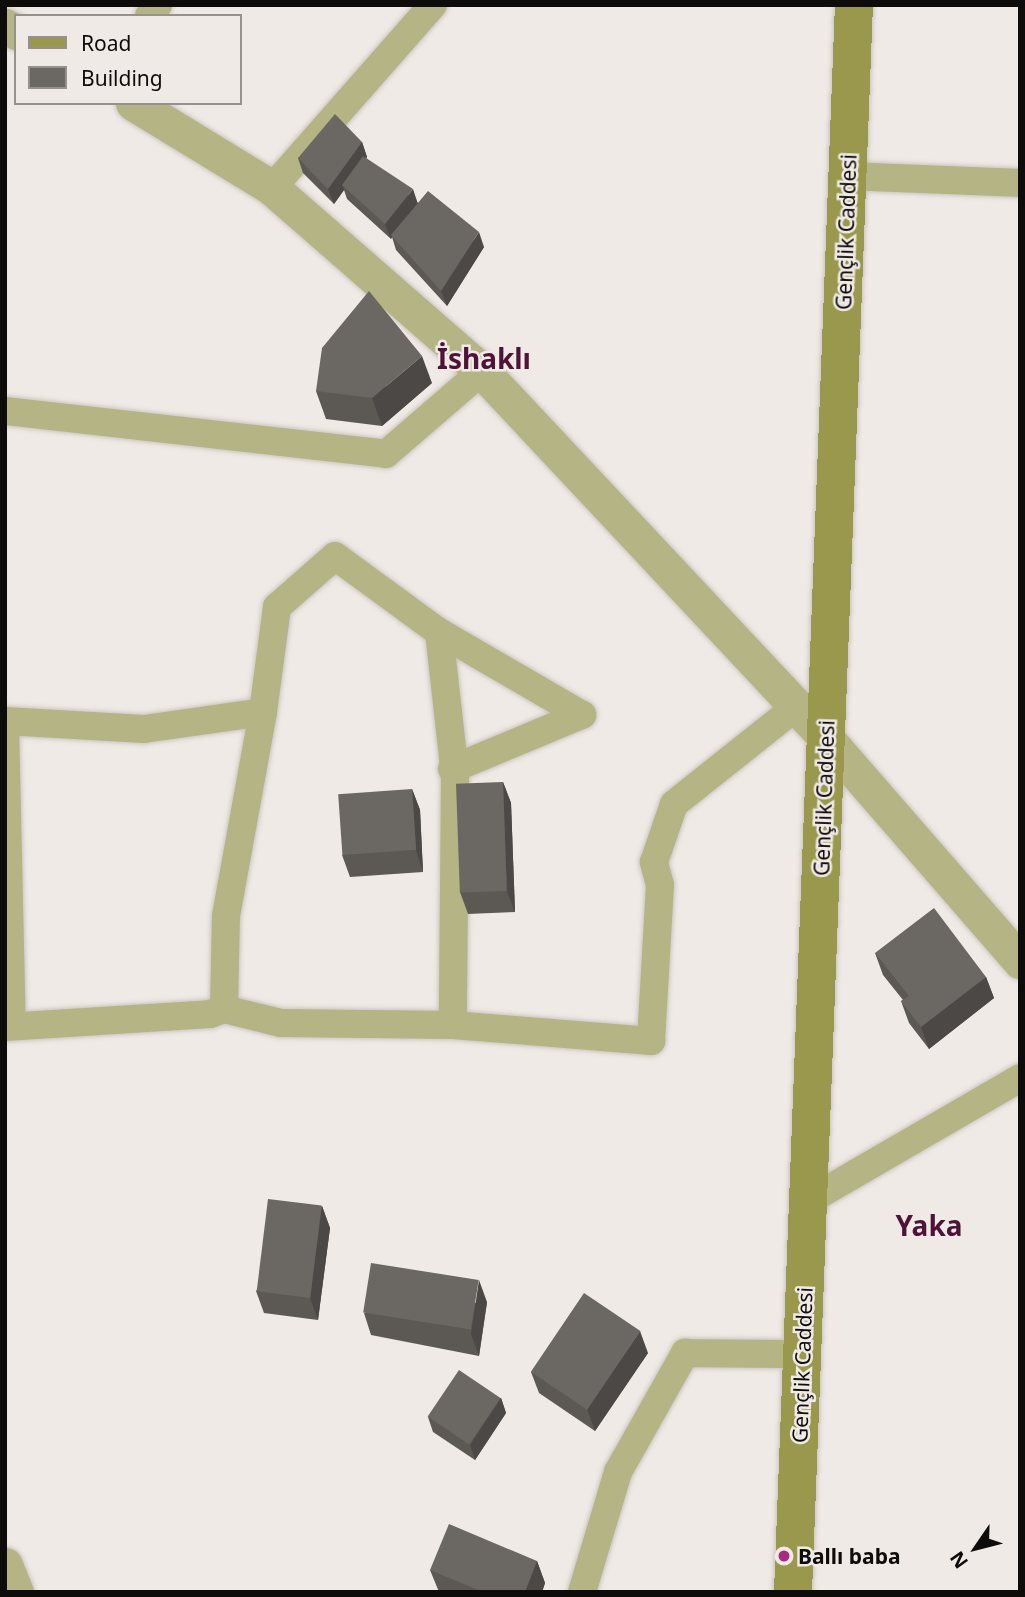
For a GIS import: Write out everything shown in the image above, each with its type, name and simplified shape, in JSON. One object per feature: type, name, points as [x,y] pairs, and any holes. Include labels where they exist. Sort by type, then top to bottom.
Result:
[{"type":"main road","name":"Gençlik Caddesi","points":[[793,1592],[854,5]]},
{"type":"street","points":[[272,188],[433,5]]},
{"type":"street","points":[[135,105],[272,188],[482,371],[797,706],[1020,961]]},
{"type":"street","points":[[848,176],[1020,183]]},
{"type":"street","points":[[5,411],[386,454],[482,371]]},
{"type":"street","points":[[224,1009],[226,916],[263,712],[277,607],[335,556],[439,632],[582,715],[452,769]]},
{"type":"street","points":[[439,632],[452,769],[453,1025]]},
{"type":"street","points":[[5,726],[9,1025],[52,1026],[210,1014],[224,1009],[281,1023],[453,1025],[651,1041],[660,885],[654,862],[674,804],[797,706]]},
{"type":"street","points":[[5,721],[144,729],[263,712]]},
{"type":"street","points":[[808,1201],[1020,1079]]},
{"type":"street","points":[[583,1592],[618,1472],[685,1353],[802,1354]]},
{"type":"street","points":[[5,1565],[16,1592]]},
{"type":"building","points":[[335,114],[362,142],[328,189],[298,158]]},
{"type":"building","points":[[363,156],[413,189],[385,224],[342,185]]},
{"type":"building","points":[[428,191],[479,232],[441,291],[391,235]]},
{"type":"building","points":[[369,291],[422,356],[372,398],[316,391],[322,348]]},
{"type":"building","points":[[503,782],[507,891],[460,893],[456,784]]},
{"type":"building","points":[[412,789],[416,850],[342,855],[338,794]]},
{"type":"building","points":[[934,908],[986,977],[921,1027],[901,1001],[909,996],[875,953]]},
{"type":"building","points":[[268,1199],[322,1206],[310,1298],[257,1291]]},
{"type":"building","points":[[371,1263],[479,1280],[471,1329],[363,1312]]},
{"type":"building","points":[[584,1293],[640,1331],[587,1410],[531,1372]]},
{"type":"building","points":[[459,1370],[500,1398],[469,1444],[428,1416]]},
{"type":"building","points":[[449,1524],[537,1561],[525,1592],[483,1592],[430,1570]]},
{"type":"place","name":"Ballı baba","points":[[784,1556]]},
{"type":"district","name":"İshaklı","points":[[484,358]]},
{"type":"district","name":"Yaka","points":[[929,1225]]}]
